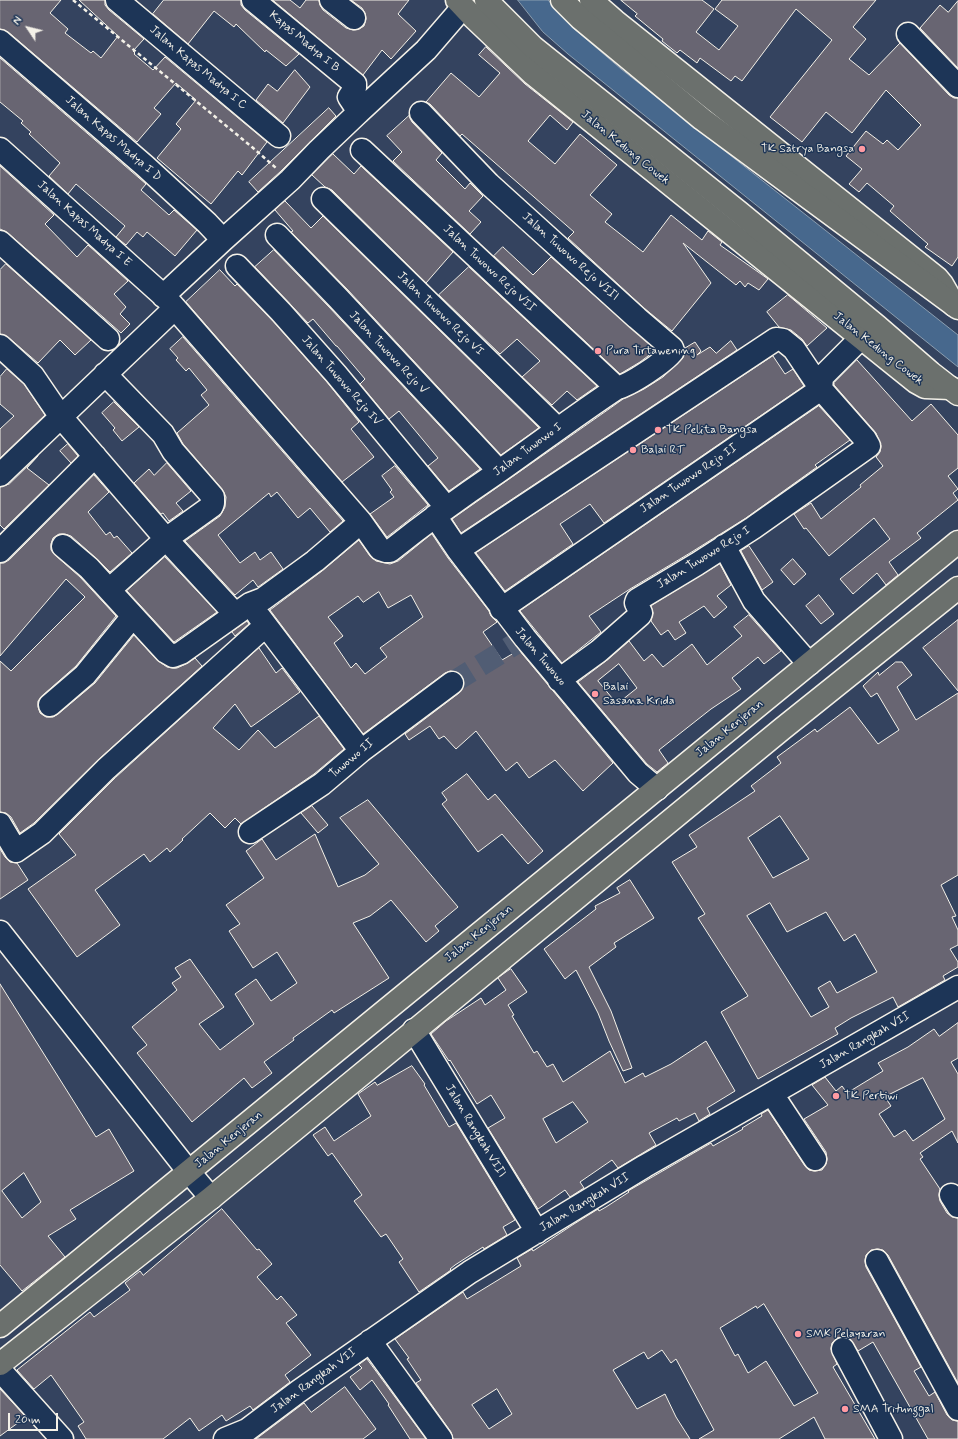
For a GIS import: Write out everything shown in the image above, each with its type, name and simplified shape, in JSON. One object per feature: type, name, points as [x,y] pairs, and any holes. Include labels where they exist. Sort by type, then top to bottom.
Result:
[{"type":"main road","points":[[562,0],[580,18],[702,119],[956,307]]},
{"type":"main road","points":[[591,0],[615,22],[937,278],[956,307]]},
{"type":"main road","name":"Jalan Kedung Cowek","points":[[489,3],[533,46],[740,213],[878,327],[931,373],[955,391]]},
{"type":"main road","name":"Jalan Kedung Cowek","points":[[464,8],[533,74],[920,385],[955,391]]},
{"type":"main road","name":"Jalan Kenjeran","points":[[0,1326],[958,542]]},
{"type":"main road","points":[[0,1364],[211,1198],[776,734],[958,588]]},
{"type":"street","name":"Jalan Kapas Madya I C","points":[[117,0],[279,136]]},
{"type":"street","name":"Kapas Madya I B","points":[[253,0],[355,84],[355,88],[349,97],[359,112]]},
{"type":"street","points":[[331,0],[354,18]]},
{"type":"street","points":[[0,475],[57,411],[105,374],[223,240],[290,180],[319,150],[426,50],[464,8]]},
{"type":"street","points":[[908,34],[958,86]]},
{"type":"street","name":"Jalan Kapas Madya I D","points":[[0,41],[145,166],[207,223],[223,240]]},
{"type":"street","name":"Jalan Tuwowo Rejo VIII","points":[[421,113],[489,184],[673,349],[672,353],[638,378],[617,388]]},
{"type":"street","name":"Jalan Kapas Madya I E","points":[[0,149],[169,302],[361,522]]},
{"type":"street","name":"Jalan Tuwowo Rejo VII","points":[[362,150],[617,388]]},
{"type":"street","name":"Jalan Tuwowo Rejo VI","points":[[323,199],[557,428]]},
{"type":"street","name":"Jalan Tuwowo Rejo V","points":[[276,235],[338,298],[498,471]]},
{"type":"street","points":[[0,242],[108,339]]},
{"type":"street","name":"Jalan Tuwowo Rejo IV","points":[[237,266],[281,312],[336,374],[441,508]]},
{"type":"street","points":[[821,390],[822,377],[862,337]]},
{"type":"street","points":[[458,550],[776,339],[783,340],[794,349],[821,390]]},
{"type":"street","points":[[0,346],[33,376],[57,411],[166,539],[243,609],[266,626],[361,751]]},
{"type":"street","points":[[105,374],[163,434],[173,451],[213,498],[212,506],[166,539],[109,590]]},
{"type":"street","name":"Jalan Tuwowo I","points":[[361,522],[380,549],[386,551],[390,550],[441,508],[498,471],[557,428],[617,388]]},
{"type":"street","name":"Jalan Tuwowo Rejo I","points":[[560,680],[599,651],[640,615],[641,613],[636,603],[637,600],[753,528],[869,446],[865,439],[821,390]]},
{"type":"street","name":"Jalan Tuwowo Rejo II","points":[[501,608],[821,390]]},
{"type":"street","points":[[0,551],[95,456]]},
{"type":"street","name":"Jalan Tuwowo","points":[[441,508],[458,550],[501,608],[520,641],[560,680],[638,773],[657,789]]},
{"type":"street","points":[[63,546],[89,568],[166,652],[173,656],[181,653],[243,609],[263,599],[315,561],[361,522]]},
{"type":"street","points":[[724,546],[754,601],[809,664]]},
{"type":"street","points":[[50,705],[85,675],[132,616]]},
{"type":"street","points":[[0,824],[16,851],[42,833],[106,769],[266,626]]},
{"type":"street","name":"Tuwowo II","points":[[250,832],[322,784],[361,751],[452,683]]},
{"type":"street","points":[[0,932],[211,1198]]},
{"type":"street","name":"Jalan Rangkah VII","points":[[225,1439],[247,1430],[299,1391],[470,1272],[645,1166],[958,987]]},
{"type":"street","name":"Jalan Rangkah VIII","points":[[414,1030],[537,1232]]},
{"type":"street","points":[[772,1094],[815,1159]]},
{"type":"street","points":[[877,1261],[958,1409]]},
{"type":"street","points":[[370,1341],[441,1439]]},
{"type":"street","points":[[843,1349],[891,1439]]},
{"type":"street","points":[[0,1370],[62,1439]]},
{"type":"path","points":[[73,0],[252,146],[290,180]]},
{"type":"water","points":[[518,0],[548,0],[571,26],[621,69],[958,335],[958,367],[568,54],[543,32]]},
{"type":"building","points":[[0,0],[61,0],[50,13],[68,29],[65,33],[91,53],[93,51],[101,58],[118,36],[79,0],[105,0],[105,5],[109,10],[144,39],[133,51],[135,53],[134,54],[153,70],[165,57],[267,142],[242,175],[238,171],[211,204],[157,158],[181,129],[176,124],[196,100],[176,83],[154,108],[161,114],[137,142],[8,32],[0,29]]},
{"type":"building","points":[[164,0],[241,0],[241,5],[245,10],[299,54],[286,66],[266,50],[265,52],[236,24],[234,27],[214,11],[188,44],[153,14]]},
{"type":"building","points":[[273,0],[290,0],[300,8],[306,0],[319,0],[323,10],[346,28],[353,30],[364,26],[366,19],[362,8],[351,0],[409,0],[398,14],[416,31],[391,59],[382,50],[363,75]]},
{"type":"building","points":[[621,0],[702,0],[714,9],[696,32],[719,50],[738,26],[715,9],[722,0],[876,0],[853,27],[866,39],[849,59],[869,75],[900,43],[949,95],[954,98],[958,98],[958,257],[952,266],[925,247],[928,244],[890,211],[894,206],[867,183],[859,192],[849,184],[862,169],[846,156],[866,131],[883,144],[887,140],[898,150],[921,125],[886,90],[852,133],[826,112],[802,142],[770,117],[832,40],[796,9],[742,81],[735,76],[731,81],[700,58],[697,63],[680,50],[677,53],[662,41],[663,39],[635,16],[637,14]]},
{"type":"building","points":[[958,1],[958,68],[920,28],[940,5],[948,12]]},
{"type":"building","points":[[486,47],[525,84],[573,122],[567,130],[550,115],[528,141],[555,164],[580,134],[617,165],[590,195],[612,214],[605,222],[643,252],[671,215],[702,240],[708,231],[722,242],[720,245],[768,279],[759,290],[748,283],[745,287],[740,281],[736,285],[683,243],[711,283],[672,331],[645,309],[568,238],[574,232],[462,134],[460,136],[430,104],[426,102],[451,73],[479,97],[500,73],[479,55]]},
{"type":"building","points":[[0,58],[146,184],[141,190],[169,215],[174,210],[197,230],[175,256],[147,232],[143,237],[137,232],[126,245],[116,237],[125,226],[76,184],[68,194],[49,176],[60,163],[29,134],[31,132],[21,123],[23,121],[0,102]]},
{"type":"building","points":[[295,70],[310,87],[283,123],[256,100],[268,84],[277,91]]},
{"type":"building","points":[[329,108],[336,116],[258,192],[249,182]]},
{"type":"building","points":[[409,116],[412,122],[442,153],[436,160],[465,189],[470,183],[483,196],[469,211],[481,222],[470,234],[393,161],[402,152],[387,136]]},
{"type":"building","points":[[333,154],[354,174],[361,166],[453,252],[426,283],[332,190],[325,187],[312,175]]},
{"type":"building","points":[[0,166],[54,215],[45,224],[77,257],[88,245],[128,281],[114,294],[126,307],[120,314],[130,324],[121,333],[8,233],[0,229]]},
{"type":"building","points":[[285,201],[311,228],[323,216],[539,428],[501,455],[347,289],[291,232],[293,231],[275,210]]},
{"type":"building","points":[[503,247],[533,275],[551,257],[656,350],[620,374],[494,256]]},
{"type":"building","points":[[274,250],[480,469],[449,491],[428,466],[438,458],[399,411],[389,419],[360,384],[365,379],[337,346],[313,319],[308,323],[255,267]]},
{"type":"building","points":[[6,264],[91,340],[75,355],[60,340],[38,363],[8,337],[0,334],[0,270]]},
{"type":"building","points":[[469,267],[597,386],[577,400],[567,391],[552,405],[522,377],[540,361],[517,339],[500,354],[439,295]]},
{"type":"building","points":[[220,270],[235,286],[237,284],[272,320],[327,382],[359,422],[351,429],[374,457],[342,482],[186,302]]},
{"type":"building","points":[[788,295],[827,328],[807,346],[802,339],[791,330],[779,327],[767,312]]},
{"type":"building","points":[[183,337],[343,521],[330,532],[310,508],[298,518],[277,492],[271,497],[269,493],[218,535],[240,563],[255,552],[260,560],[271,552],[283,569],[258,587],[253,580],[235,595],[185,541],[220,516],[225,507],[226,497],[222,489],[183,444],[177,433],[209,405],[201,395],[207,390],[189,368],[186,371],[176,360],[178,358],[170,349]]},
{"type":"building","points":[[731,341],[737,350],[461,533],[452,519],[623,399],[644,389],[663,377],[682,359],[685,354],[685,348],[695,342],[701,351],[697,355],[710,347],[716,353]]},
{"type":"building","points":[[773,356],[785,374],[793,369],[804,386],[604,523],[590,504],[560,524],[573,544],[505,591],[476,553]]},
{"type":"building","points":[[857,360],[912,421],[931,404],[958,435],[958,468],[948,476],[958,489],[953,493],[958,500],[917,533],[921,538],[889,562],[898,575],[886,585],[877,573],[853,594],[840,579],[890,539],[874,518],[829,556],[806,528],[804,529],[794,514],[811,503],[821,519],[861,487],[860,485],[883,466],[876,457],[880,452],[881,446],[876,433],[834,385],[834,383]]},
{"type":"building","points":[[7,369],[24,384],[45,415],[0,458],[0,429],[14,416],[0,404],[0,377]]},
{"type":"building","points":[[114,402],[139,427],[122,441],[113,430],[115,428],[102,413]]},
{"type":"building","points":[[819,406],[850,440],[815,465],[817,467],[746,518],[589,616],[601,632],[562,663],[520,611]]},
{"type":"building","points":[[68,444],[78,456],[71,463],[60,451]]},
{"type":"building","points":[[38,456],[27,468],[49,485],[4,529],[0,525],[0,487],[9,484]]},
{"type":"building","points":[[167,463],[191,491],[176,503],[183,511],[169,521],[134,483],[149,469],[154,475]]},
{"type":"building","points":[[395,466],[428,505],[387,537],[370,514],[394,497],[390,492],[392,490],[382,476]]},
{"type":"building","points":[[94,475],[109,492],[88,512],[106,535],[110,532],[114,538],[117,536],[132,553],[110,572],[71,536],[59,534],[53,538],[51,550],[55,555],[80,577],[116,616],[76,666],[38,701],[40,713],[46,717],[53,717],[58,714],[95,683],[134,635],[157,660],[167,667],[177,668],[195,658],[202,666],[98,760],[34,823],[20,833],[11,817],[6,813],[0,812],[0,661],[11,671],[85,597],[66,579],[0,656],[0,563],[4,563],[9,560]]},
{"type":"building","points":[[432,534],[448,558],[497,622],[483,632],[502,660],[519,650],[613,763],[583,791],[555,760],[529,778],[517,762],[506,771],[476,731],[456,749],[444,736],[439,739],[430,726],[409,740],[405,734],[459,693],[463,688],[464,681],[462,675],[457,671],[445,673],[363,734],[270,610],[322,571],[359,540],[370,556],[376,561],[390,564],[398,561]],"holes":[[[379,592],[388,608],[411,595],[423,617],[380,648],[387,657],[365,674],[356,663],[351,668],[334,643],[343,636],[328,617],[358,596],[363,602]]]},
{"type":"building","points":[[749,546],[773,582],[762,590],[741,551]]},
{"type":"building","points":[[165,557],[217,612],[174,642],[127,591]]},
{"type":"building","points":[[793,559],[806,574],[794,585],[781,570]]},
{"type":"building","points":[[720,564],[731,585],[717,596],[727,607],[714,618],[704,606],[679,622],[686,633],[675,640],[668,630],[661,635],[651,621],[653,613],[651,606]]},
{"type":"building","points":[[819,595],[834,614],[821,624],[806,606]]},
{"type":"building","points":[[749,615],[781,651],[764,664],[758,657],[732,678],[741,689],[711,709],[659,750],[668,763],[657,772],[647,764],[578,682],[629,641],[644,661],[652,654],[663,667],[692,644],[707,665],[742,636],[734,627]],"holes":[[[619,664],[637,688],[617,704],[598,681]]]},
{"type":"building","points":[[958,620],[958,691],[923,648]]},
{"type":"building","points":[[247,621],[249,624],[235,636],[232,632]]},
{"type":"building","points":[[259,648],[276,673],[282,668],[300,692],[251,727],[235,704],[213,728],[239,750],[258,730],[275,748],[319,716],[344,749],[314,774],[241,824],[235,818],[225,828],[210,813],[170,852],[167,848],[150,862],[144,854],[95,890],[120,925],[77,957],[28,889],[76,855],[59,834],[115,778]]},
{"type":"building","points":[[896,662],[902,662],[912,675],[897,687],[916,720],[958,693],[958,875],[941,885],[956,916],[952,917],[958,930],[958,945],[950,949],[958,962],[958,967],[943,976],[945,980],[898,1007],[893,997],[851,1018],[835,1028],[838,1034],[758,1079],[721,1012],[748,996],[698,918],[705,914],[672,862],[697,847],[689,835],[755,791],[751,786],[781,763],[777,757],[815,729],[817,732],[850,707],[878,744],[899,730],[877,693],[871,697],[863,686],[878,672],[879,675]],"holes":[[[780,816],[809,859],[773,878],[748,838]],[[770,903],[787,932],[826,912],[844,941],[855,934],[877,972],[837,993],[830,981],[818,988],[829,1007],[811,1017],[747,916]]]},
{"type":"building","points":[[467,774],[488,800],[495,794],[543,851],[528,864],[502,834],[478,852],[442,804],[447,800],[442,793]]},
{"type":"building","points":[[368,800],[458,907],[435,926],[439,931],[426,942],[391,900],[370,916],[353,923],[389,978],[334,1013],[332,1010],[293,1038],[294,1040],[264,1062],[272,1073],[252,1088],[244,1078],[192,1122],[137,1053],[147,1045],[132,1027],[177,990],[172,983],[181,977],[175,968],[190,959],[224,1007],[199,1024],[220,1050],[254,1024],[235,994],[256,979],[271,1001],[297,983],[277,952],[253,968],[229,931],[240,924],[226,905],[264,878],[246,851],[262,839],[276,860],[315,834],[338,887],[365,875],[379,864],[340,818]]},
{"type":"building","points":[[312,806],[328,825],[318,833],[301,813]]},
{"type":"building","points":[[0,849],[10,862],[17,863],[28,880],[0,899]]},
{"type":"building","points":[[630,880],[654,918],[614,943],[616,947],[589,967],[611,1011],[632,1068],[623,1071],[598,1013],[576,970],[565,979],[544,949],[596,909],[595,906],[620,893],[617,888]]},
{"type":"building","points":[[511,969],[527,992],[508,1005],[514,1015],[512,1016],[534,1053],[537,1051],[547,1067],[553,1064],[563,1082],[610,1051],[625,1083],[643,1073],[645,1077],[671,1064],[706,1041],[735,1091],[707,1108],[710,1114],[699,1121],[695,1113],[679,1121],[677,1118],[649,1133],[656,1145],[618,1168],[612,1160],[580,1182],[584,1188],[570,1197],[565,1190],[538,1209],[488,1128],[505,1118],[491,1095],[477,1104],[450,1060],[449,1061],[431,1034],[446,1021],[481,998],[485,1005],[506,990],[498,978]],"holes":[[[573,1102],[588,1122],[556,1143],[543,1119]]]},
{"type":"building","points":[[0,984],[96,1137],[109,1129],[134,1171],[70,1210],[76,1219],[48,1236],[65,1257],[22,1291],[0,1265]],"holes":[[[24,1173],[41,1202],[22,1218],[2,1191]]]},
{"type":"building","points":[[958,1023],[958,1058],[951,1062],[958,1074],[958,1143],[952,1131],[920,1153],[923,1157],[920,1159],[940,1189],[940,1201],[947,1213],[952,1217],[958,1218],[958,1383],[888,1255],[883,1250],[871,1250],[866,1255],[865,1261],[866,1267],[921,1367],[914,1371],[929,1396],[935,1392],[947,1415],[952,1420],[958,1421],[958,1439],[928,1439],[873,1342],[858,1351],[850,1339],[843,1337],[837,1338],[832,1343],[831,1349],[837,1364],[833,1367],[875,1439],[825,1439],[814,1417],[779,1439],[699,1439],[714,1430],[676,1359],[671,1363],[662,1350],[648,1359],[644,1352],[613,1370],[637,1409],[665,1394],[676,1417],[690,1439],[453,1439],[451,1432],[416,1383],[421,1380],[407,1359],[409,1358],[395,1339],[463,1292],[467,1299],[521,1266],[517,1258],[532,1249],[533,1251],[598,1209],[599,1211],[606,1207],[629,1192],[628,1191],[711,1143],[713,1146],[743,1129],[742,1128],[762,1116],[761,1114],[768,1110],[805,1166],[809,1170],[822,1170],[826,1164],[826,1152],[804,1119],[828,1105],[812,1085],[825,1077],[836,1091],[842,1086],[847,1093],[883,1071],[878,1063],[908,1047],[934,1029],[939,1036]],"holes":[[[923,1078],[945,1119],[913,1141],[905,1130],[894,1137],[879,1114],[891,1106],[885,1097]],[[764,1304],[818,1393],[794,1406],[766,1361],[748,1373],[738,1354],[735,1356],[720,1328],[756,1306],[757,1308]],[[497,1389],[512,1414],[489,1429],[472,1405]]]},
{"type":"building","points":[[412,1066],[425,1084],[424,1085],[449,1127],[456,1123],[515,1220],[503,1227],[507,1235],[484,1249],[483,1247],[455,1265],[450,1269],[451,1270],[419,1292],[399,1262],[403,1259],[386,1234],[381,1237],[354,1201],[362,1195],[332,1153],[328,1156],[313,1135],[325,1127],[334,1141],[371,1116],[358,1094],[375,1082],[377,1085]]},
{"type":"building","points":[[222,1209],[257,1250],[259,1249],[272,1264],[257,1277],[277,1300],[281,1296],[297,1315],[286,1323],[311,1355],[285,1375],[290,1382],[253,1410],[250,1406],[226,1421],[222,1415],[199,1431],[190,1418],[163,1439],[86,1439],[78,1426],[84,1422],[51,1375],[34,1389],[17,1370],[90,1312],[94,1317],[130,1290],[125,1283],[140,1271],[143,1275]]},
{"type":"building","points":[[367,1359],[426,1439],[410,1439],[388,1405],[389,1404],[372,1380],[360,1390],[350,1377],[362,1368],[359,1365]]},
{"type":"building","points":[[345,1387],[376,1429],[363,1439],[256,1439],[304,1403],[311,1412]]},
{"type":"building","points":[[0,1389],[26,1417],[0,1436]]},
{"type":"tunnel","points":[[452,683],[515,644]]},
{"type":"place","name":"TK Satrya Bangsa","points":[[862,149]]},
{"type":"place","name":"Pura Tirtawening","points":[[598,351]]},
{"type":"place","name":"TK Pelita Bangsa","points":[[658,430]]},
{"type":"place","name":"Balai RT","points":[[633,450]]},
{"type":"place","name":"Balai Sasana Krida","points":[[595,694]]},
{"type":"place","name":"TK Pertiwi","points":[[836,1096]]},
{"type":"place","name":"SMK Pelayaran","points":[[798,1334]]},
{"type":"place","name":"SMA Tritunggal","points":[[845,1409]]}]
